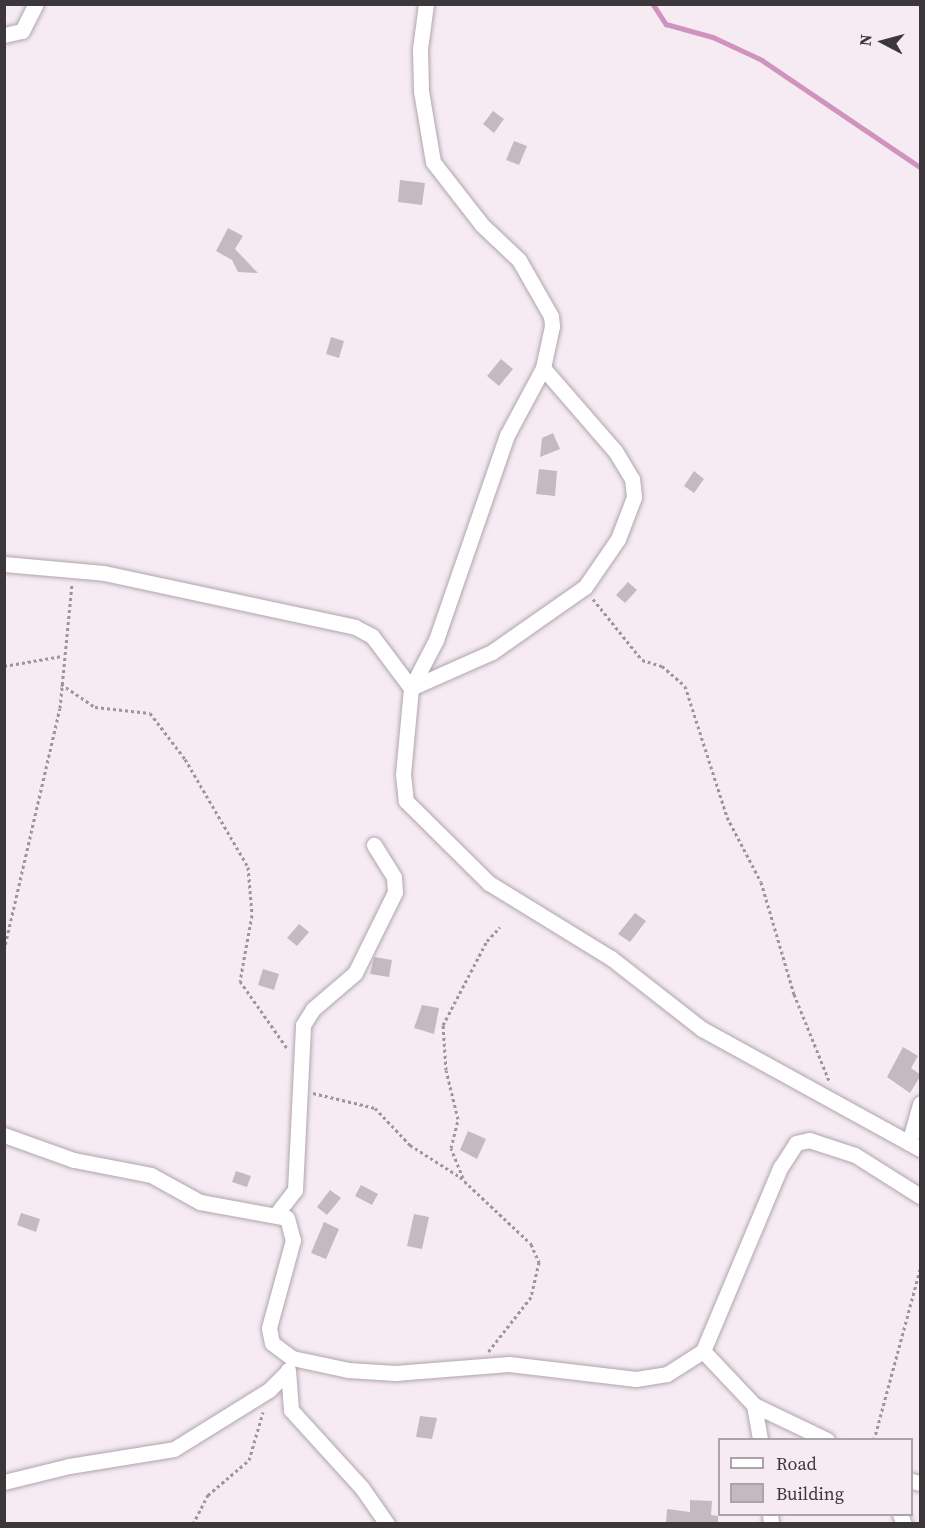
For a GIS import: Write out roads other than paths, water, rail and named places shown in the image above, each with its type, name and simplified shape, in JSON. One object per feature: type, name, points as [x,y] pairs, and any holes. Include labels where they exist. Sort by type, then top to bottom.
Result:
[{"type":"street","points":[[4,35],[22,31],[36,4]]},
{"type":"street","points":[[426,4],[420,49],[428,150],[463,202],[519,260],[551,316],[543,368],[507,435],[436,639],[411,688],[403,774],[411,810],[489,883],[521,906],[611,958],[702,1029],[915,1146],[921,1104]]},
{"type":"street","points":[[411,688],[492,652],[585,587],[618,539],[635,487],[615,451],[543,368]]},
{"type":"street","points":[[4,564],[74,570],[356,627],[372,636],[411,688]]},
{"type":"street","points":[[277,1213],[295,1190],[307,1015],[356,973],[394,892],[394,877],[374,845]]},
{"type":"street","points":[[4,1135],[74,1160],[151,1175],[200,1202],[277,1213],[290,1221],[293,1240],[269,1336],[289,1365],[291,1410],[362,1488],[387,1524]]},
{"type":"street","points":[[289,1365],[395,1373],[477,1365],[552,1366],[636,1379],[681,1369],[703,1351],[775,1178],[796,1143],[809,1140],[855,1155],[921,1196]]},
{"type":"street","points":[[703,1351],[754,1406],[824,1438]]},
{"type":"street","points":[[4,1482],[69,1466],[174,1449],[269,1390],[289,1365]]},
{"type":"street","points":[[754,1406],[760,1438]]},
{"type":"waterway","points":[[653,4],[666,24],[713,37],[762,60],[920,167]]}]
